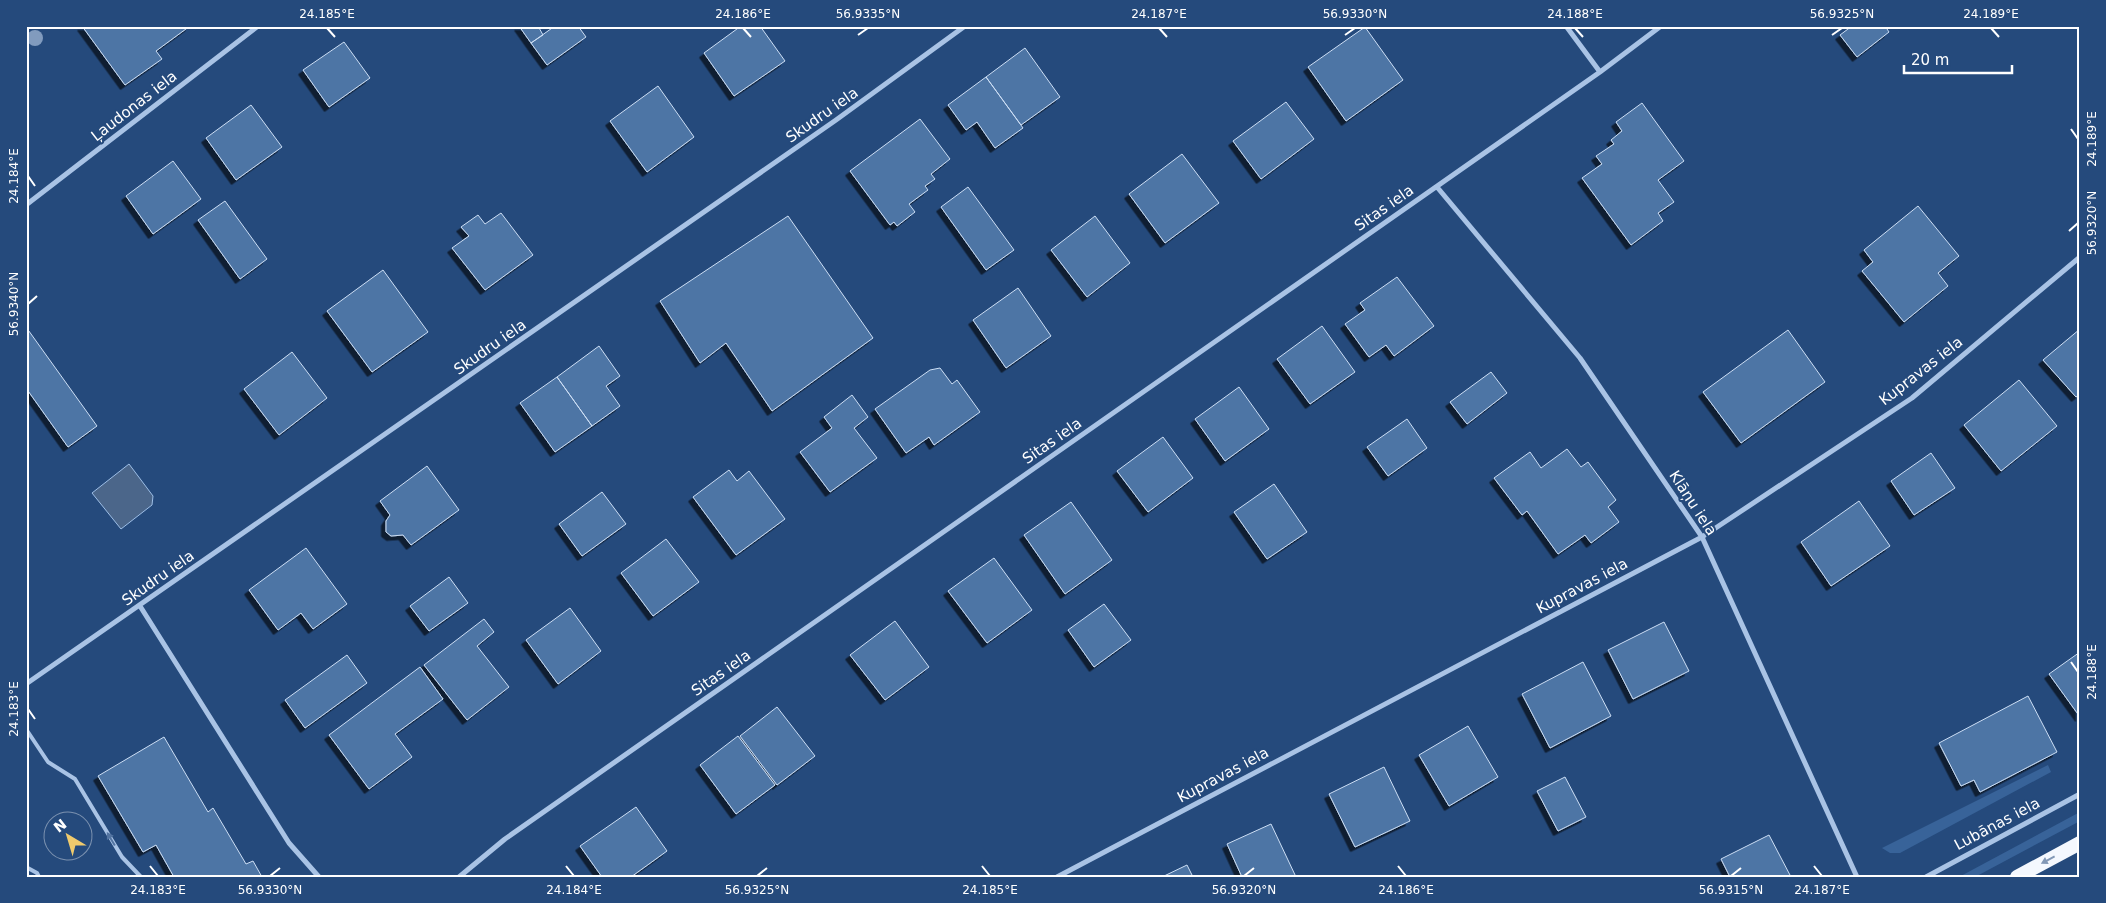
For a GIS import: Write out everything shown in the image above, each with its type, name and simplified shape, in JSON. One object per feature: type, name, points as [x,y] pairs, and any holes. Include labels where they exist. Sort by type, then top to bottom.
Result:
[{"type":"highway","points":[[2017,877],[2080,843]]},
{"type":"street","name":"Ļaudonas iela","points":[[26,205],[258,26]]},
{"type":"street","name":"Skudru iela","points":[[26,684],[836,120],[966,26]]},
{"type":"street","points":[[1566,26],[1600,72]]},
{"type":"street","name":"Sitas iela","points":[[459,877],[505,839],[1437,187],[1600,72],[1661,26]]},
{"type":"street","name":"Klāņu iela","points":[[1437,187],[1580,358],[1702,537],[1857,877]]},
{"type":"street","name":"Kupravas iela","points":[[1057,877],[1702,537],[1912,398],[2080,257]]},
{"type":"street","points":[[140,606],[289,843],[319,877]]},
{"type":"street","name":"Lubānas iela","points":[[1926,877],[2080,794]]},
{"type":"lane","points":[[26,729],[48,762],[74,779],[122,857],[141,877]]},
{"type":"lane","points":[[26,867],[37,873],[39,877]]},
{"type":"shaded area","points":[[129,464],[153,496],[152,505],[121,529],[92,493]]},
{"type":"shaded area","points":[[2048,765],[2051,772],[1900,853],[1890,853],[1882,848]]},
{"type":"shaded area","points":[[2080,812],[2080,821],[1975,877],[1959,877]]},
{"type":"building","points":[[82,26],[190,26],[156,51],[162,59],[125,85]]},
{"type":"building","points":[[519,26],[538,26],[543,35],[531,43]]},
{"type":"building","points":[[555,26],[578,26],[586,37],[547,65],[531,43]]},
{"type":"building","points":[[741,26],[760,26],[785,61],[734,96],[704,53]]},
{"type":"building","points":[[1852,26],[1885,26],[1889,32],[1857,57],[1840,35]]},
{"type":"building","points":[[1365,27],[1403,80],[1346,121],[1308,67]]},
{"type":"building","points":[[344,42],[370,78],[329,107],[303,70]]},
{"type":"building","points":[[1025,48],[1060,97],[1021,125],[986,77]]},
{"type":"building","points":[[986,77],[1023,128],[995,148],[977,122],[966,130],[948,105]]},
{"type":"building","points":[[658,86],[694,137],[647,172],[610,121]]},
{"type":"building","points":[[1286,102],[1314,139],[1261,179],[1233,141]]},
{"type":"building","points":[[1642,103],[1684,161],[1658,180],[1674,202],[1658,213],[1663,221],[1631,245],[1582,178],[1602,164],[1596,156],[1614,144],[1611,140],[1622,131],[1616,122]]},
{"type":"building","points":[[251,105],[282,147],[236,180],[206,138]]},
{"type":"building","points":[[920,119],[950,159],[931,174],[935,179],[925,186],[928,190],[909,204],[915,212],[897,226],[894,222],[890,225],[850,171]]},
{"type":"building","points":[[1182,154],[1219,203],[1165,243],[1129,194]]},
{"type":"building","points":[[173,161],[201,199],[153,234],[126,196]]},
{"type":"building","points":[[968,187],[1014,250],[986,270],[941,207]]},
{"type":"building","points":[[225,201],[267,259],[240,279],[198,220]]},
{"type":"building","points":[[1918,206],[1959,256],[1938,273],[1948,286],[1904,322],[1862,271],[1873,262],[1864,250]]},
{"type":"building","points":[[501,213],[533,255],[485,290],[452,248],[469,236],[461,227],[478,215],[485,224]]},
{"type":"building","points":[[788,216],[873,338],[772,411],[726,343],[700,363],[660,301]]},
{"type":"building","points":[[1095,216],[1130,263],[1087,297],[1051,250]]},
{"type":"building","points":[[383,270],[428,332],[372,372],[327,311]]},
{"type":"building","points":[[1397,277],[1434,326],[1394,356],[1386,345],[1369,357],[1345,324],[1365,310],[1360,303]]},
{"type":"building","points":[[1018,288],[1051,336],[1006,368],[973,320]]},
{"type":"building","points":[[1322,326],[1355,372],[1310,404],[1277,359]]},
{"type":"building","points":[[26,327],[97,426],[68,447],[26,388]]},
{"type":"building","points":[[2080,329],[2080,394],[2076,397],[2043,360]]},
{"type":"building","points":[[1788,330],[1825,382],[1741,443],[1703,392]]},
{"type":"building","points":[[599,346],[620,376],[606,386],[620,406],[592,426],[557,377]]},
{"type":"building","points":[[292,352],[327,398],[279,435],[244,389]]},
{"type":"building","points":[[940,368],[952,384],[957,380],[980,412],[934,445],[929,437],[906,453],[875,409],[930,370]]},
{"type":"building","points":[[1491,372],[1507,393],[1467,424],[1450,402]]},
{"type":"building","points":[[557,377],[592,426],[555,452],[520,403]]},
{"type":"building","points":[[2019,380],[2057,426],[2001,471],[1964,425]]},
{"type":"building","points":[[1239,387],[1269,429],[1225,461],[1195,419]]},
{"type":"building","points":[[852,395],[868,417],[854,428],[877,458],[830,492],[800,452],[832,428],[824,417]]},
{"type":"building","points":[[1407,419],[1427,448],[1388,476],[1367,447]]},
{"type":"building","points":[[1163,437],[1193,478],[1148,512],[1117,471]]},
{"type":"building","points":[[1567,449],[1581,467],[1588,462],[1616,500],[1608,507],[1619,522],[1591,543],[1585,535],[1558,554],[1527,511],[1522,515],[1494,478],[1530,452],[1541,468]]},
{"type":"building","points":[[1931,453],[1955,488],[1914,515],[1891,481]]},
{"type":"building","points":[[427,466],[459,510],[411,545],[403,535],[391,536],[386,532],[386,521],[390,515],[380,501]]},
{"type":"building","points":[[729,470],[737,481],[749,471],[785,519],[736,555],[693,497]]},
{"type":"building","points":[[1274,484],[1307,532],[1267,559],[1234,512]]},
{"type":"building","points":[[602,492],[626,524],[582,556],[559,524]]},
{"type":"building","points":[[1859,501],[1890,546],[1831,586],[1801,542]]},
{"type":"building","points":[[1071,502],[1112,560],[1065,594],[1024,535]]},
{"type":"building","points":[[666,539],[699,582],[653,616],[621,573]]},
{"type":"building","points":[[306,548],[347,604],[313,629],[301,613],[278,630],[249,590]]},
{"type":"building","points":[[994,558],[1032,610],[987,643],[948,591]]},
{"type":"building","points":[[449,577],[468,603],[429,631],[410,606]]},
{"type":"building","points":[[1104,604],[1131,640],[1094,667],[1068,630]]},
{"type":"building","points":[[570,608],[601,651],[558,684],[526,640]]},
{"type":"building","points":[[484,619],[494,632],[477,646],[509,687],[467,720],[424,665]]},
{"type":"building","points":[[895,621],[929,667],[885,700],[850,655]]},
{"type":"building","points":[[1664,622],[1689,671],[1633,699],[1608,650]]},
{"type":"building","points":[[2080,652],[2080,717],[2049,674]]},
{"type":"building","points":[[347,655],[367,683],[305,728],[285,700]]},
{"type":"building","points":[[1583,662],[1611,716],[1550,748],[1522,694]]},
{"type":"building","points":[[420,667],[443,699],[395,734],[412,757],[369,789],[329,735]]},
{"type":"building","points":[[2028,696],[2057,752],[1980,792],[1974,780],[1961,786],[1939,743]]},
{"type":"building","points":[[777,707],[815,756],[777,785],[740,736]]},
{"type":"building","points":[[1468,726],[1498,777],[1449,806],[1419,755]]},
{"type":"building","points":[[738,736],[775,785],[736,814],[700,765]]},
{"type":"building","points":[[164,737],[208,812],[213,808],[246,864],[253,861],[262,877],[174,877],[156,845],[143,852],[98,776]]},
{"type":"building","points":[[1384,767],[1410,821],[1355,847],[1329,794]]},
{"type":"building","points":[[1565,777],[1586,817],[1558,831],[1537,791]]},
{"type":"building","points":[[636,807],[667,851],[631,877],[602,877],[580,846]]},
{"type":"building","points":[[1271,824],[1296,877],[1242,877],[1227,844]]},
{"type":"building","points":[[1769,835],[1791,877],[1730,877],[1721,859]]},
{"type":"building","points":[[1187,865],[1193,877],[1162,877]]}]
